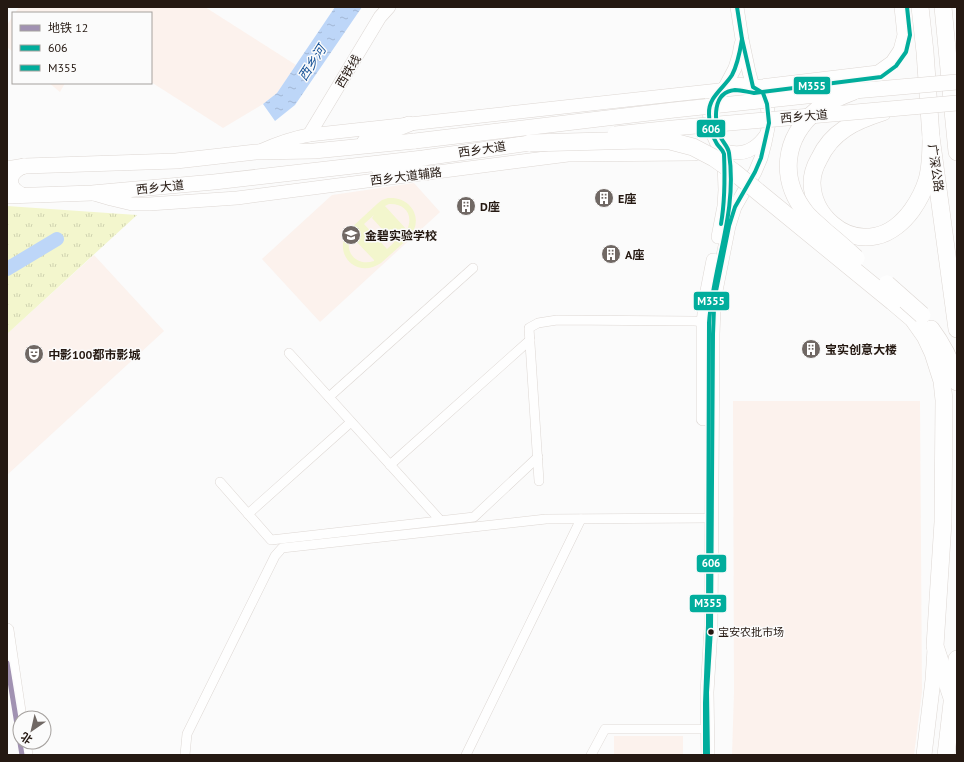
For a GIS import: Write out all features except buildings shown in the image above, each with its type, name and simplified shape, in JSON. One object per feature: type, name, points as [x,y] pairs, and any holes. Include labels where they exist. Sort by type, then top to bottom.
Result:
[{"type":"highway","name":"广深公路","points":[[920,7],[932,137],[957,329]]},
{"type":"highway","name":"广深公路","points":[[943,7],[957,152]]},
{"type":"highway","points":[[854,91],[833,100],[817,110],[798,132],[788,161],[789,176],[792,188],[799,202],[817,223],[922,315],[939,340],[948,357],[957,382]]},
{"type":"highway","points":[[892,109],[863,118],[852,124],[840,132],[821,154],[815,167],[812,181],[814,196],[821,213],[834,226],[850,235],[862,237],[876,236],[888,232],[908,216],[921,195],[927,181],[931,157],[932,137]]},
{"type":"highway","points":[[530,143],[642,140],[670,141],[693,147],[714,158],[734,172],[913,320],[925,336],[933,353],[943,387],[943,522],[935,646],[953,701]]},
{"type":"highway","points":[[946,755],[957,659]]},
{"type":"main road","points":[[912,7],[925,52]]},
{"type":"main road","points":[[948,51],[951,7]]},
{"type":"main road","name":"西乡大道","points":[[7,169],[25,166],[176,161],[256,152],[314,152],[674,110],[957,82]]},
{"type":"main road","name":"西乡大道","points":[[14,196],[92,193],[214,182],[423,158],[530,143],[673,128],[957,103]]},
{"type":"main road","points":[[344,149],[409,124]]},
{"type":"main road","points":[[7,163],[25,166]]},
{"type":"main road","points":[[14,196],[16,193],[12,188],[10,180],[13,172],[25,166]]},
{"type":"main road","points":[[344,166],[426,173]]},
{"type":"main road","points":[[924,755],[933,680],[935,646]]},
{"type":"street","name":"西铁线","points":[[309,135],[380,17],[389,7]]},
{"type":"street","points":[[737,7],[742,39],[753,86]]},
{"type":"street","points":[[753,86],[878,72],[892,62],[900,50],[904,35],[901,7]]},
{"type":"street","points":[[708,322],[704,309],[708,281],[724,206],[725,176],[721,149],[714,137],[709,109],[711,101],[722,88],[735,68],[742,39]]},
{"type":"street","points":[[256,152],[309,135],[722,88],[738,83],[753,86],[763,93],[768,110],[769,123],[763,151],[755,172],[735,207],[729,226],[708,322],[707,518],[711,629],[707,698],[708,755]]},
{"type":"street","name":"西乡大道辅路","points":[[92,193],[132,204],[149,204],[237,198],[568,155],[693,154],[721,149],[734,153],[745,152],[756,147],[761,142],[768,130]]},
{"type":"street","points":[[693,154],[705,158],[711,162],[725,176]]},
{"type":"street","points":[[329,397],[473,268]]},
{"type":"street","points":[[539,481],[529,328],[538,323],[557,320],[708,322]]},
{"type":"street","points":[[390,465],[530,340]]},
{"type":"street","points":[[289,353],[440,520]]},
{"type":"street","points":[[248,514],[351,422]]},
{"type":"street","points":[[220,482],[271,540],[474,517],[538,457]]},
{"type":"street","points":[[186,755],[187,734],[275,556],[282,548],[546,519],[707,518]]},
{"type":"street","points":[[699,755],[699,685],[707,518]]},
{"type":"street","points":[[466,755],[581,519]]},
{"type":"street","points":[[7,630],[19,710]]},
{"type":"street","points":[[591,755],[606,729],[699,729]]},
{"type":"shaded area","points":[[19,7],[205,7],[296,65],[277,93],[263,104],[223,128],[152,83],[152,12],[16,12]]},
{"type":"shaded area","points":[[12,18],[12,51],[7,47],[7,25]]},
{"type":"shaded area","points":[[50,84],[64,84],[60,92]]},
{"type":"shaded area","name":"金碧实验学校","points":[[414,183],[440,212],[320,322],[262,259],[332,195]]},
{"type":"shaded area","points":[[94,255],[164,331],[7,475],[7,334]]},
{"type":"shaded area","points":[[733,401],[920,401],[922,692],[914,755],[732,755],[734,692]]},
{"type":"shaded area","points":[[614,736],[683,736],[683,755],[614,755]]},
{"type":"green space","points":[[396,198],[409,205],[415,216],[416,223],[414,231],[409,238],[381,263],[372,267],[363,268],[355,266],[344,254],[343,246],[345,238],[350,229],[382,200]],"holes":[[[395,204],[407,211],[409,215],[409,225],[407,230],[385,206]],[[374,215],[372,218],[394,242],[401,236],[387,249],[364,224]],[[351,236],[374,261],[362,262],[353,257],[350,253],[349,242]]]},
{"type":"green space","points":[[7,206],[137,215],[7,334]]},
{"type":"water","points":[[335,7],[362,7],[295,105],[275,121],[263,104],[277,93]]},
{"type":"waterway","name":"西乡河","points":[[7,269],[57,239]]},
{"type":"metro line","name":"12","points":[[7,663],[22,755]]},
{"type":"transit line","name":"606","points":[[708,755],[707,692],[711,629],[714,308],[729,226],[735,207],[755,172],[761,158],[769,123],[767,104],[763,93],[753,87],[742,39],[737,7]]},
{"type":"transit line","name":"M355","points":[[705,755],[708,625],[709,323],[711,301],[728,217],[731,175],[727,146],[721,138],[718,130],[716,115],[717,108],[722,96],[735,90],[754,93],[881,77],[896,66],[906,52],[910,35],[907,7]]},
{"type":"transit line","name":"606","points":[[721,224],[725,172],[724,154],[712,134],[709,108],[717,93],[729,80],[734,71],[742,39]]},
{"type":"place","name":"E座","points":[[604,198]]},
{"type":"place","name":"D座","points":[[466,206]]},
{"type":"place","name":"金碧实验学校","points":[[351,235]]},
{"type":"place","name":"A座","points":[[611,254]]},
{"type":"place","name":"宝实创意大楼","points":[[811,349]]},
{"type":"place","name":"中影100都市影城","points":[[34,354]]},
{"type":"place","name":"宝安农批市场","points":[[711,632]]}]
